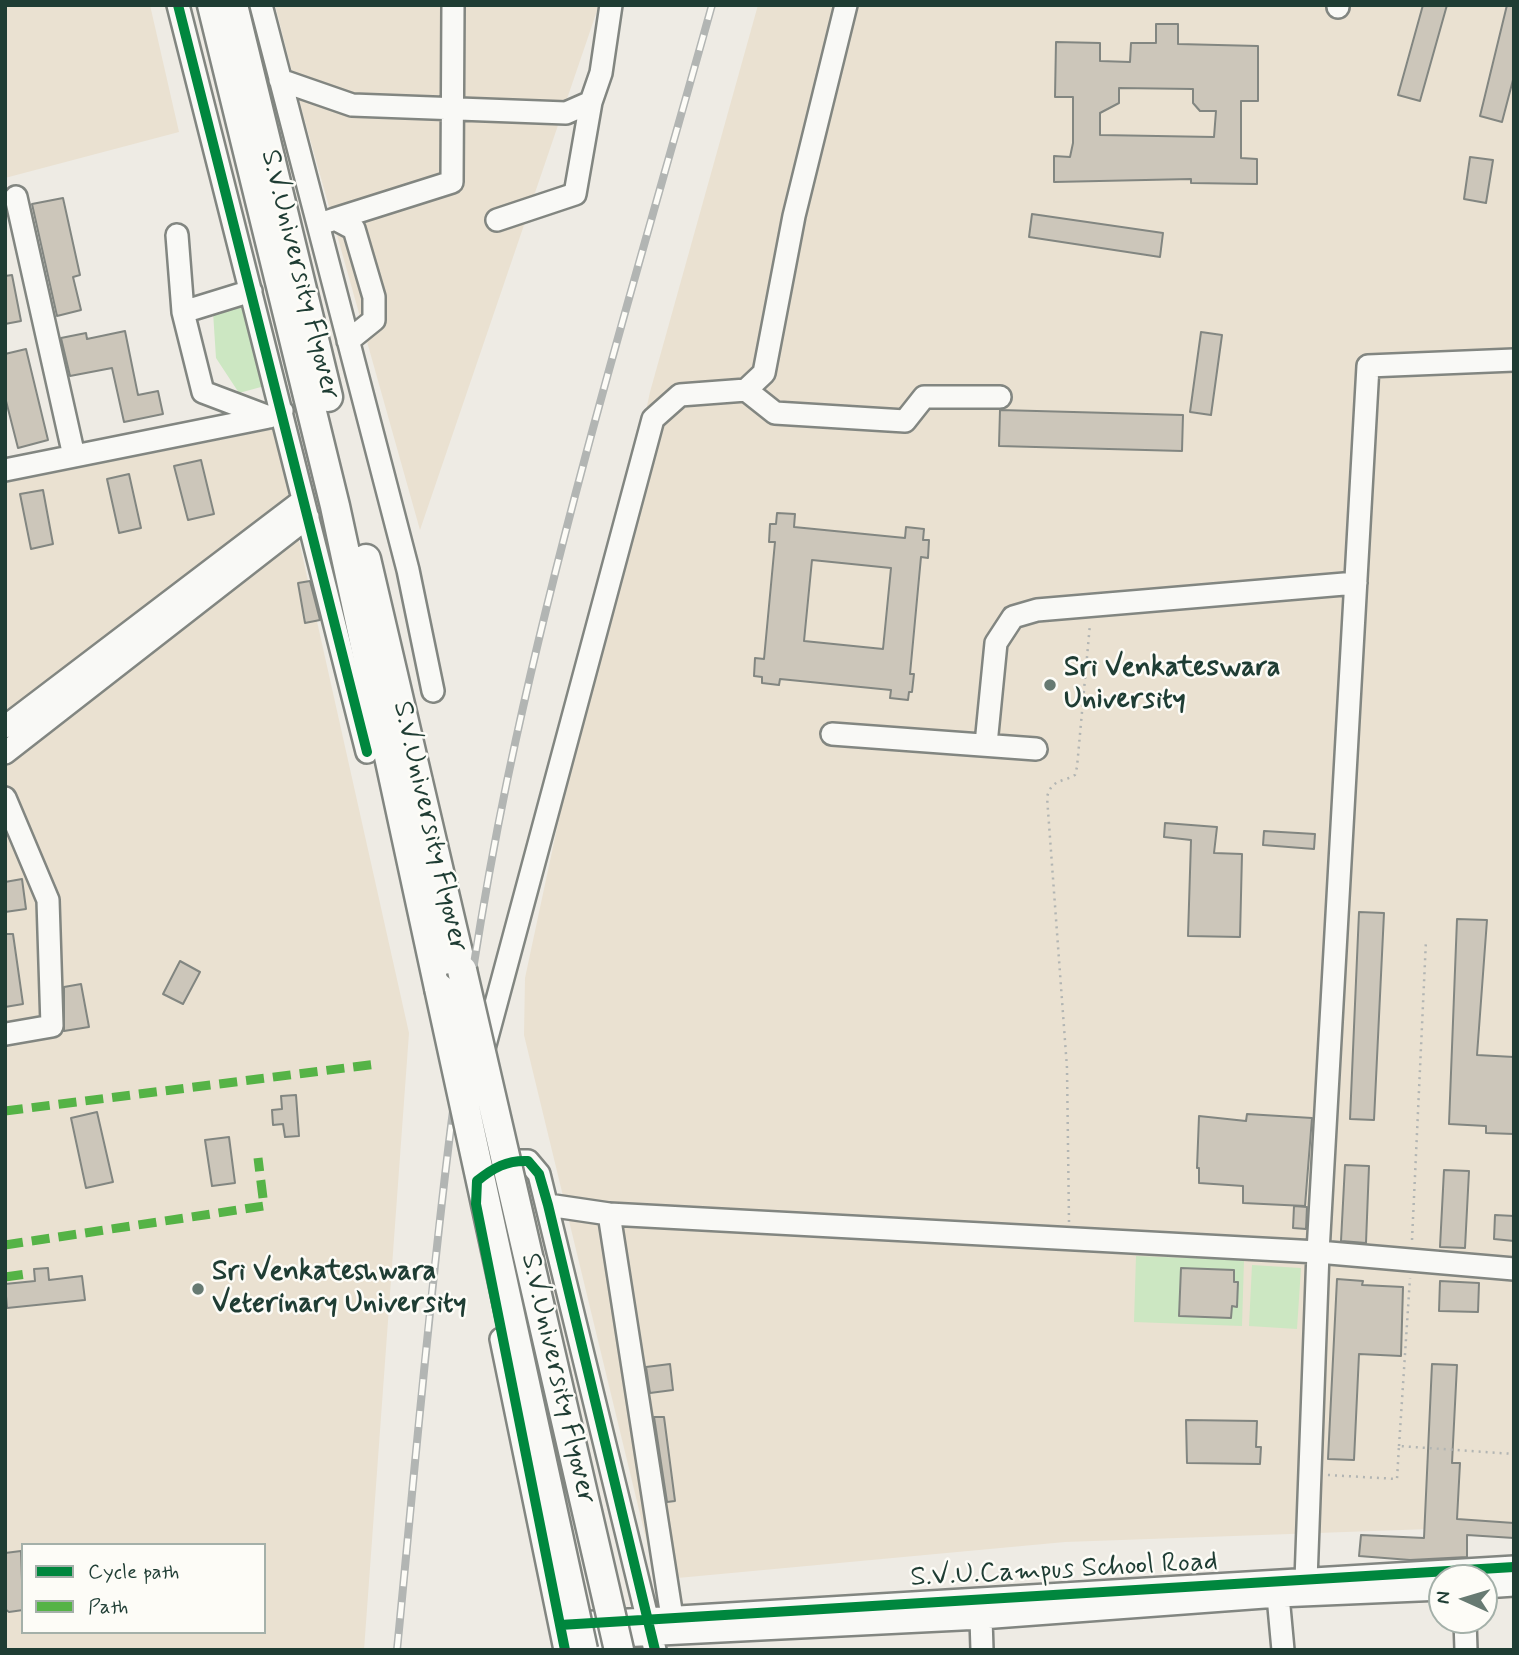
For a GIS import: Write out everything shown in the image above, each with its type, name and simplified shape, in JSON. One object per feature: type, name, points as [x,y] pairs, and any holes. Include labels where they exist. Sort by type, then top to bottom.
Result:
[{"type":"main road","name":"S.V.University Flyover","points":[[212,5],[335,506],[568,1642]]},
{"type":"main road","name":"S.V.University Flyover","points":[[233,5],[319,358],[619,1635]]},
{"type":"street","points":[[178,5],[251,291],[275,414],[305,508],[367,752]]},
{"type":"street","points":[[261,5],[280,80],[326,223],[348,341],[408,569],[433,691]]},
{"type":"street","points":[[326,223],[452,182],[453,5]]},
{"type":"street","points":[[497,220],[575,194],[591,102],[601,73],[611,5]]},
{"type":"street","points":[[568,1642],[486,1266],[476,1204],[477,1181],[468,1142],[467,1114],[653,419],[680,395],[746,390],[764,373],[794,216],[846,5]]},
{"type":"street","points":[[280,80],[352,105],[566,113],[591,102]]},
{"type":"street","points":[[16,197],[74,456]]},
{"type":"street","points":[[326,223],[354,229],[374,297],[374,320],[348,341]]},
{"type":"street","points":[[177,235],[183,312],[203,392],[275,414]]},
{"type":"street","points":[[183,312],[251,291]]},
{"type":"street","points":[[1306,1580],[1318,1252],[1368,366],[1514,360]]},
{"type":"street","points":[[746,390],[775,413],[905,421],[924,397],[1000,397]]},
{"type":"street","points":[[5,470],[275,414]]},
{"type":"street","points":[[5,727],[305,508]]},
{"type":"street","points":[[5,753],[305,508]]},
{"type":"street","points":[[986,744],[996,643],[1013,617],[1037,610],[1356,583]]},
{"type":"street","points":[[832,734],[1036,749]]},
{"type":"street","points":[[5,797],[48,900],[52,1023],[47,1029],[6,1034]]},
{"type":"street","points":[[477,1181],[494,1168],[515,1161],[528,1161],[539,1174],[652,1634]]},
{"type":"street","points":[[548,1205],[609,1214],[1318,1252],[1514,1269]]},
{"type":"street","points":[[609,1214],[672,1618]]},
{"type":"street","name":"S.V.U.Campus School Road","points":[[652,1634],[672,1618],[1514,1567]]},
{"type":"street","name":"S.V.U.Campus School Road","points":[[568,1642],[619,1635],[981,1618],[1278,1596],[1428,1590]]},
{"type":"street","points":[[1278,1596],[1283,1650]]},
{"type":"street","points":[[981,1618],[982,1650]]},
{"type":"path","points":[[1070,1239],[1067,1068],[1047,797],[1055,781],[1074,775],[1077,767],[1088,664],[1090,606]]},
{"type":"path","points":[[1310,1474],[1397,1479],[1411,1260],[1426,940]]},
{"type":"path","points":[[1399,1446],[1514,1454]]},
{"type":"shaded area","points":[[5,5],[150,5],[179,132],[5,178]]},
{"type":"shaded area","points":[[275,5],[599,5],[420,530],[299,100]]},
{"type":"shaded area","name":"Sri Venkateswara University","points":[[758,5],[1514,5],[1514,1526],[1065,1542],[656,1580],[524,1035],[525,978],[650,392]]},
{"type":"shaded area","name":"Sri Venkateshwara Veterinary University","points":[[274,429],[409,1033],[364,1650],[5,1650],[5,483]]},
{"type":"green space","points":[[251,301],[272,384],[239,393],[216,358],[213,312]]},
{"type":"green space","points":[[1136,1256],[1244,1260],[1242,1326],[1134,1322]]},
{"type":"green space","points":[[1252,1265],[1301,1268],[1297,1329],[1249,1326]]},
{"type":"building","points":[[1423,5],[1447,5],[1420,101],[1398,95]]},
{"type":"building","points":[[1507,5],[1514,5],[1514,76],[1502,122],[1480,116]]},
{"type":"building","points":[[1156,24],[1178,24],[1178,44],[1258,46],[1258,101],[1241,101],[1241,158],[1257,159],[1257,184],[1191,183],[1191,179],[1054,182],[1054,156],[1070,157],[1073,143],[1073,97],[1055,97],[1056,42],[1100,43],[1100,61],[1130,62],[1131,43],[1156,43]],"holes":[[[1119,88],[1193,89],[1193,103],[1200,111],[1216,111],[1214,137],[1100,135],[1100,113],[1119,103]]]},
{"type":"building","points":[[1470,157],[1493,160],[1486,203],[1464,199]]},
{"type":"building","points":[[63,198],[80,275],[73,277],[81,310],[57,316],[32,204]]},
{"type":"building","points":[[1032,214],[1163,233],[1160,257],[1029,237]]},
{"type":"building","points":[[12,275],[21,321],[5,324],[5,276]]},
{"type":"building","points":[[125,331],[138,395],[158,391],[163,414],[124,422],[112,368],[70,376],[61,338],[86,333],[87,339]]},
{"type":"building","points":[[1201,332],[1222,335],[1211,415],[1190,412]]},
{"type":"building","points":[[26,349],[48,440],[18,448],[5,397],[5,354]]},
{"type":"building","points":[[1000,410],[1183,415],[1182,451],[999,446]]},
{"type":"building","points":[[201,460],[214,514],[188,520],[174,466]]},
{"type":"building","points":[[129,474],[141,528],[119,533],[107,479]]},
{"type":"building","points":[[43,490],[53,544],[31,549],[20,494]]},
{"type":"building","points":[[777,513],[795,514],[794,527],[905,538],[906,527],[924,529],[923,540],[929,540],[928,558],[921,557],[910,674],[914,674],[908,700],[890,698],[891,690],[780,679],[779,685],[762,683],[762,677],[754,676],[755,658],[764,659],[775,542],[769,542],[770,524],[776,524]],"holes":[[[812,560],[891,568],[883,649],[804,641]]]},
{"type":"building","points":[[310,581],[320,620],[305,623],[298,583]]},
{"type":"building","points":[[1165,823],[1217,827],[1214,853],[1242,854],[1240,937],[1188,936],[1191,840],[1164,837]]},
{"type":"building","points":[[1264,831],[1315,834],[1314,849],[1263,845]]},
{"type":"building","points":[[22,879],[26,909],[5,912],[5,882]]},
{"type":"building","points":[[1359,912],[1384,913],[1374,1120],[1350,1119]]},
{"type":"building","points":[[1457,919],[1487,920],[1477,1055],[1514,1057],[1514,1134],[1486,1133],[1486,1126],[1449,1124]]},
{"type":"building","points":[[5,934],[13,934],[23,1004],[5,1007]]},
{"type":"building","points":[[180,961],[200,972],[183,1004],[163,994]]},
{"type":"building","points":[[81,984],[89,1027],[64,1031],[64,987]]},
{"type":"building","points":[[296,1095],[299,1136],[285,1137],[283,1124],[273,1125],[272,1110],[282,1109],[281,1096]]},
{"type":"building","points":[[97,1112],[113,1182],[86,1188],[71,1118]]},
{"type":"building","points":[[1247,1114],[1312,1118],[1305,1206],[1243,1203],[1243,1186],[1199,1183],[1199,1116],[1246,1121]]},
{"type":"building","points":[[229,1137],[235,1183],[212,1186],[205,1140]]},
{"type":"building","points":[[1345,1165],[1369,1166],[1366,1243],[1341,1241]]},
{"type":"building","points":[[1444,1170],[1469,1171],[1465,1248],[1440,1247]]},
{"type":"building","points":[[1294,1206],[1307,1207],[1306,1229],[1293,1228]]},
{"type":"building","points":[[1495,1215],[1514,1216],[1514,1241],[1494,1239]]},
{"type":"building","points":[[48,1268],[49,1280],[82,1276],[85,1300],[7,1308],[5,1284],[35,1281],[34,1269]]},
{"type":"building","points":[[1181,1268],[1234,1270],[1234,1282],[1238,1282],[1237,1307],[1232,1306],[1231,1318],[1179,1316]]},
{"type":"building","points":[[1337,1279],[1363,1281],[1362,1285],[1403,1287],[1401,1356],[1359,1354],[1354,1460],[1328,1459]]},
{"type":"building","points":[[1440,1281],[1479,1283],[1478,1312],[1439,1311]]},
{"type":"building","points":[[670,1364],[673,1390],[650,1393],[646,1367]]},
{"type":"building","points":[[1432,1364],[1457,1365],[1452,1463],[1460,1463],[1457,1519],[1514,1523],[1514,1538],[1467,1535],[1467,1557],[1410,1560],[1359,1556],[1361,1535],[1424,1538]]},
{"type":"building","points":[[654,1417],[664,1417],[675,1501],[667,1502]]},
{"type":"building","points":[[1186,1420],[1257,1421],[1256,1447],[1261,1447],[1260,1464],[1187,1463]]},
{"type":"building","points":[[21,1551],[21,1610],[9,1612],[5,1609],[5,1553]]},
{"type":"railway","points":[[397,1650],[443,1192],[457,1078],[493,851],[516,739],[560,554],[712,5]]},
{"type":"marked path","points":[[5,1111],[377,1064]]},
{"type":"marked path","points":[[5,1245],[264,1206],[258,1158]]},
{"type":"marked path","points":[[5,1277],[26,1274]]},
{"type":"cycle path","points":[[178,5],[367,752]]},
{"type":"cycle path","points":[[565,1650],[476,1204],[477,1181],[501,1166],[520,1161],[528,1161],[539,1174],[548,1205],[655,1650]]},
{"type":"cycle path","points":[[560,1625],[1514,1567]]},
{"type":"place","name":"Sri Venkateswara University","points":[[1050,685]]},
{"type":"place","name":"Sri Venkateshwara Veterinary University","points":[[198,1289]]}]
